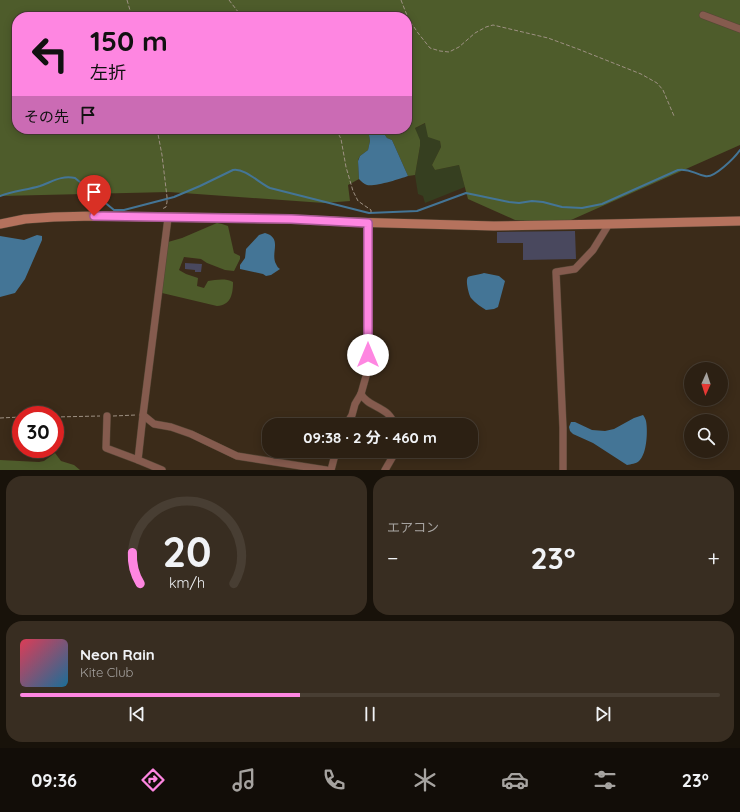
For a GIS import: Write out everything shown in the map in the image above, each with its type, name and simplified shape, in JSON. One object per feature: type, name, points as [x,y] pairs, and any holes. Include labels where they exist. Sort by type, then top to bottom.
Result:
[{"type":"street","points":[[703,15],[740,28]]},
{"type":"street","points":[[0,224],[25,219],[94,216],[369,219],[494,226],[740,221]]},
{"type":"street","points":[[138,460],[168,218]]},
{"type":"street","points":[[350,418],[355,404],[361,394],[368,369],[369,219]]},
{"type":"street","points":[[563,470],[563,428],[556,272],[575,269],[593,250],[609,224]]},
{"type":"street","points":[[361,394],[366,401],[378,407],[390,418]]},
{"type":"street","points":[[143,415],[154,424],[171,427],[191,434],[237,456],[326,470]]},
{"type":"street","points":[[107,416],[106,448],[162,470]]},
{"type":"street","points":[[331,470],[334,458]]},
{"type":"street","points":[[385,470],[392,458]]},
{"type":"path","points":[[127,0],[131,12]]},
{"type":"path","points":[[229,0],[238,12]]},
{"type":"path","points":[[401,0],[406,12]]},
{"type":"path","points":[[412,24],[430,48],[440,51],[450,52],[486,27],[493,26],[548,38],[641,74],[657,83],[663,90],[674,116]]},
{"type":"path","points":[[158,134],[162,155],[167,202]]},
{"type":"path","points":[[338,134],[353,191],[358,201],[371,210],[369,219]]},
{"type":"path","points":[[64,417],[143,415]]},
{"type":"path","points":[[0,418],[12,417]]},
{"type":"green space","points":[[0,0],[740,0],[740,145],[562,224],[515,220],[468,199],[459,165],[435,170],[432,165],[441,147],[440,141],[428,137],[425,123],[415,128],[420,140],[420,146],[415,175],[408,176],[392,140],[387,138],[384,134],[412,134],[412,12],[12,12],[12,134],[369,134],[370,141],[368,150],[360,156],[358,160],[359,179],[348,185],[350,201],[324,203],[169,192],[0,196]]},
{"type":"green space","points":[[426,123],[440,141],[441,147],[432,165],[435,170],[459,165],[465,187],[425,203],[423,196],[418,194],[415,175],[420,146],[415,128]]},
{"type":"green space","points":[[217,223],[228,226],[234,253],[240,256],[234,271],[225,270],[201,259],[184,257],[179,270],[198,278],[197,286],[204,288],[208,281],[224,280],[233,282],[232,295],[228,301],[225,304],[217,306],[162,293],[168,242],[182,238]]},
{"type":"green space","points":[[48,458],[59,458],[61,461],[74,465],[80,470],[0,470],[0,460],[44,461]]},
{"type":"water","points":[[369,134],[384,134],[387,138],[392,140],[408,176],[375,185],[366,185],[359,179],[358,161],[360,156],[368,150],[370,141]]},
{"type":"water","points":[[265,233],[270,235],[275,242],[274,255],[277,266],[280,269],[271,275],[266,276],[240,269],[240,265],[245,258],[246,249],[259,235]]},
{"type":"water","points":[[37,235],[42,236],[42,240],[25,279],[15,293],[0,297],[0,236],[24,240]]},
{"type":"water","points":[[484,273],[499,276],[505,281],[498,307],[494,309],[486,310],[474,302],[468,291],[468,277]]},
{"type":"water","points":[[643,415],[646,420],[647,430],[644,453],[638,462],[627,465],[593,443],[573,434],[569,427],[571,422],[575,422],[592,430],[605,431],[614,429],[634,418]]},
{"type":"building","points":[[575,231],[576,259],[523,260],[523,243],[497,243],[497,232]]},
{"type":"building","points":[[185,263],[202,264],[201,272],[185,269]]},
{"type":"waterway","points":[[0,196],[40,186],[57,179],[70,177],[75,178],[114,210],[124,210],[174,197],[233,170],[238,170],[247,173],[270,188],[369,213],[417,211],[466,193],[509,202],[519,203],[532,201],[562,207],[582,208],[602,204],[678,170],[686,170],[709,176],[724,167],[740,150]]},
{"type":"route","points":[[94,216],[291,219],[368,223],[368,355]]}]
